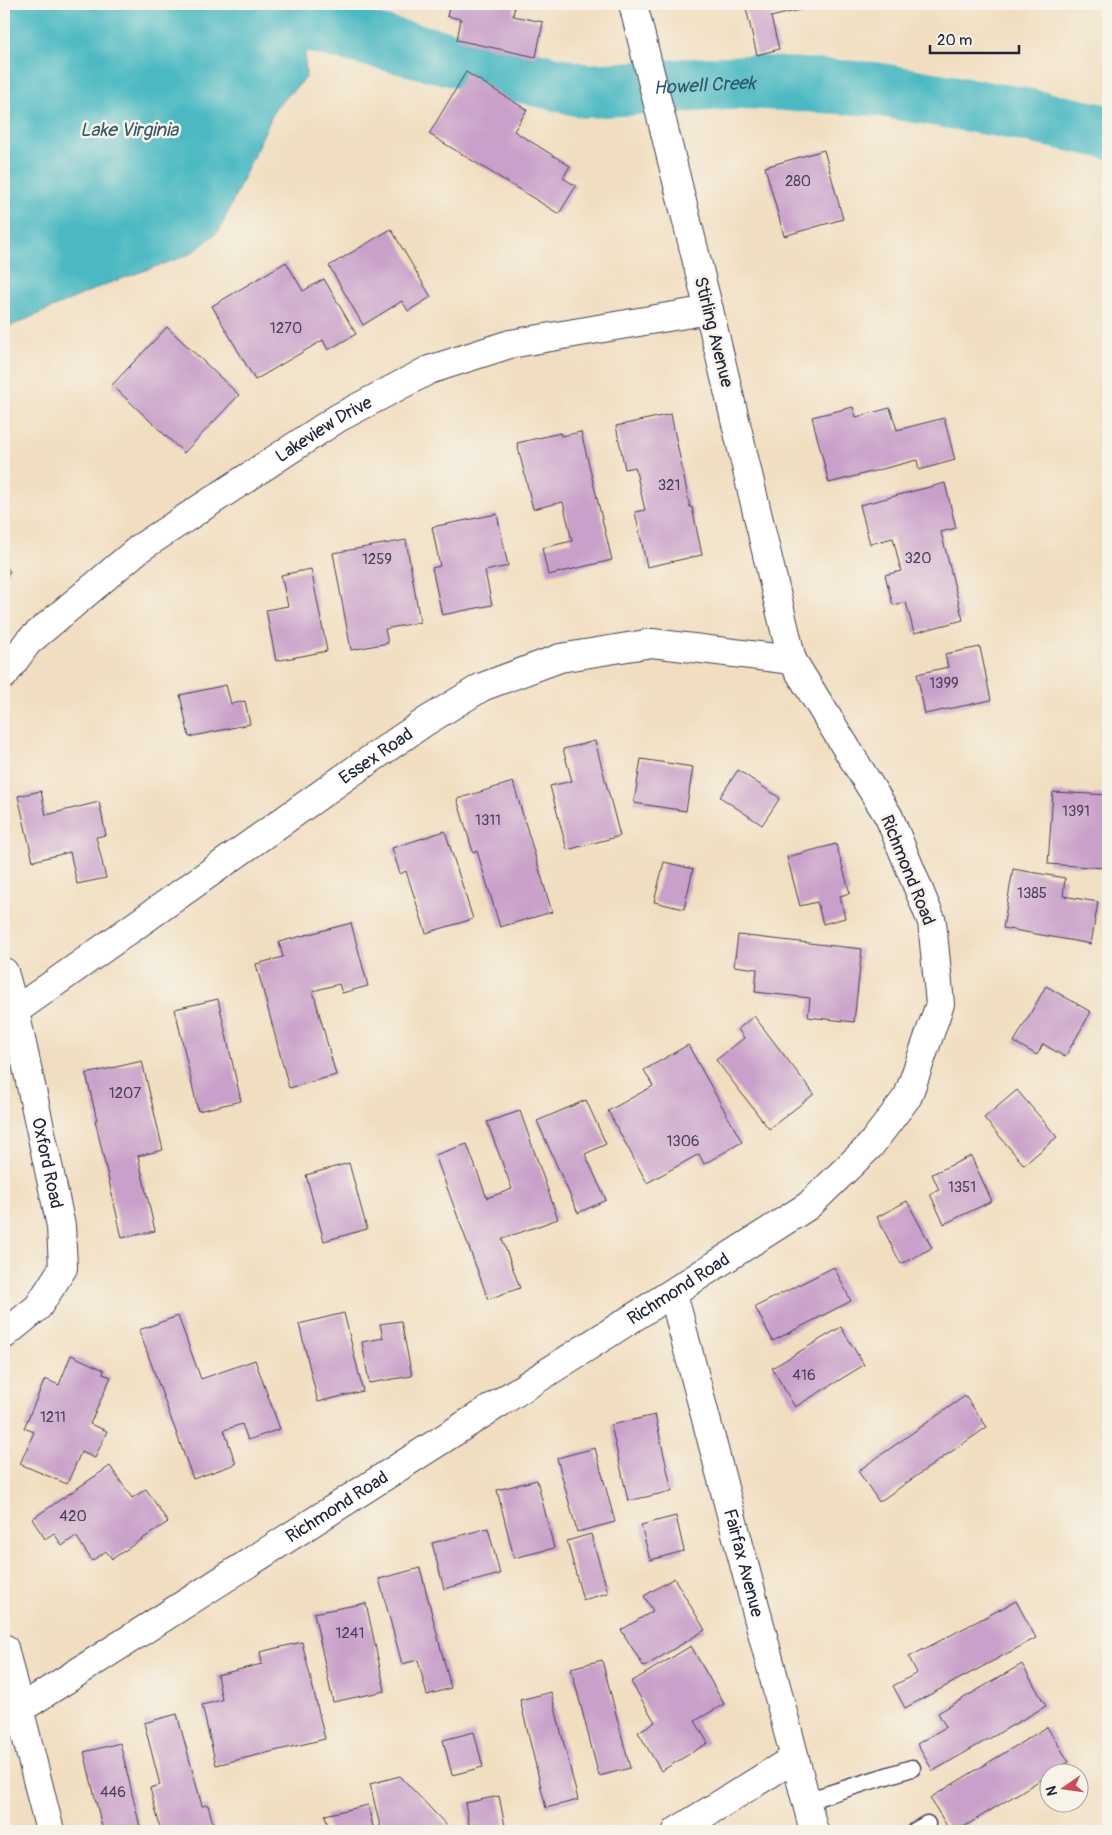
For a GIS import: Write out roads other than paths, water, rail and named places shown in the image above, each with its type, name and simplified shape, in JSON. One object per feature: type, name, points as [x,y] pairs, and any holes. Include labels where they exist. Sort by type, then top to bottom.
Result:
[{"type":"street","name":"Stirling Avenue","points":[[633,4],[709,310],[792,660]]},
{"type":"street","name":"Lakeview Drive","points":[[4,675],[28,642],[140,548],[338,418],[420,374],[510,344],[709,310]]},
{"type":"street","name":"Essex Road","points":[[15,1011],[355,770],[425,722],[482,687],[560,658],[652,643],[792,660]]},
{"type":"street","name":"Richmond Road","points":[[20,1709],[808,1206],[870,1146],[908,1096],[940,1004],[932,922],[889,817],[792,660]]},
{"type":"street","name":"Oxford Road","points":[[4,972],[15,1011],[61,1226],[63,1268],[38,1308],[4,1334]]},
{"type":"street","name":"Fairfax Avenue","points":[[673,1293],[814,1831]]},
{"type":"street","points":[[4,1648],[50,1831]]},
{"type":"street","points":[[677,1831],[795,1758]]},
{"type":"lane","points":[[806,1801],[912,1768]]},
{"type":"water","name":"Lake Virginia","points":[[4,4],[303,4],[306,78],[276,107],[219,231],[191,254],[104,285],[4,329]]},
{"type":"waterway","name":"Howell Creek","points":[[226,4],[586,91],[745,82],[875,89],[1015,113],[1108,132]]}]
